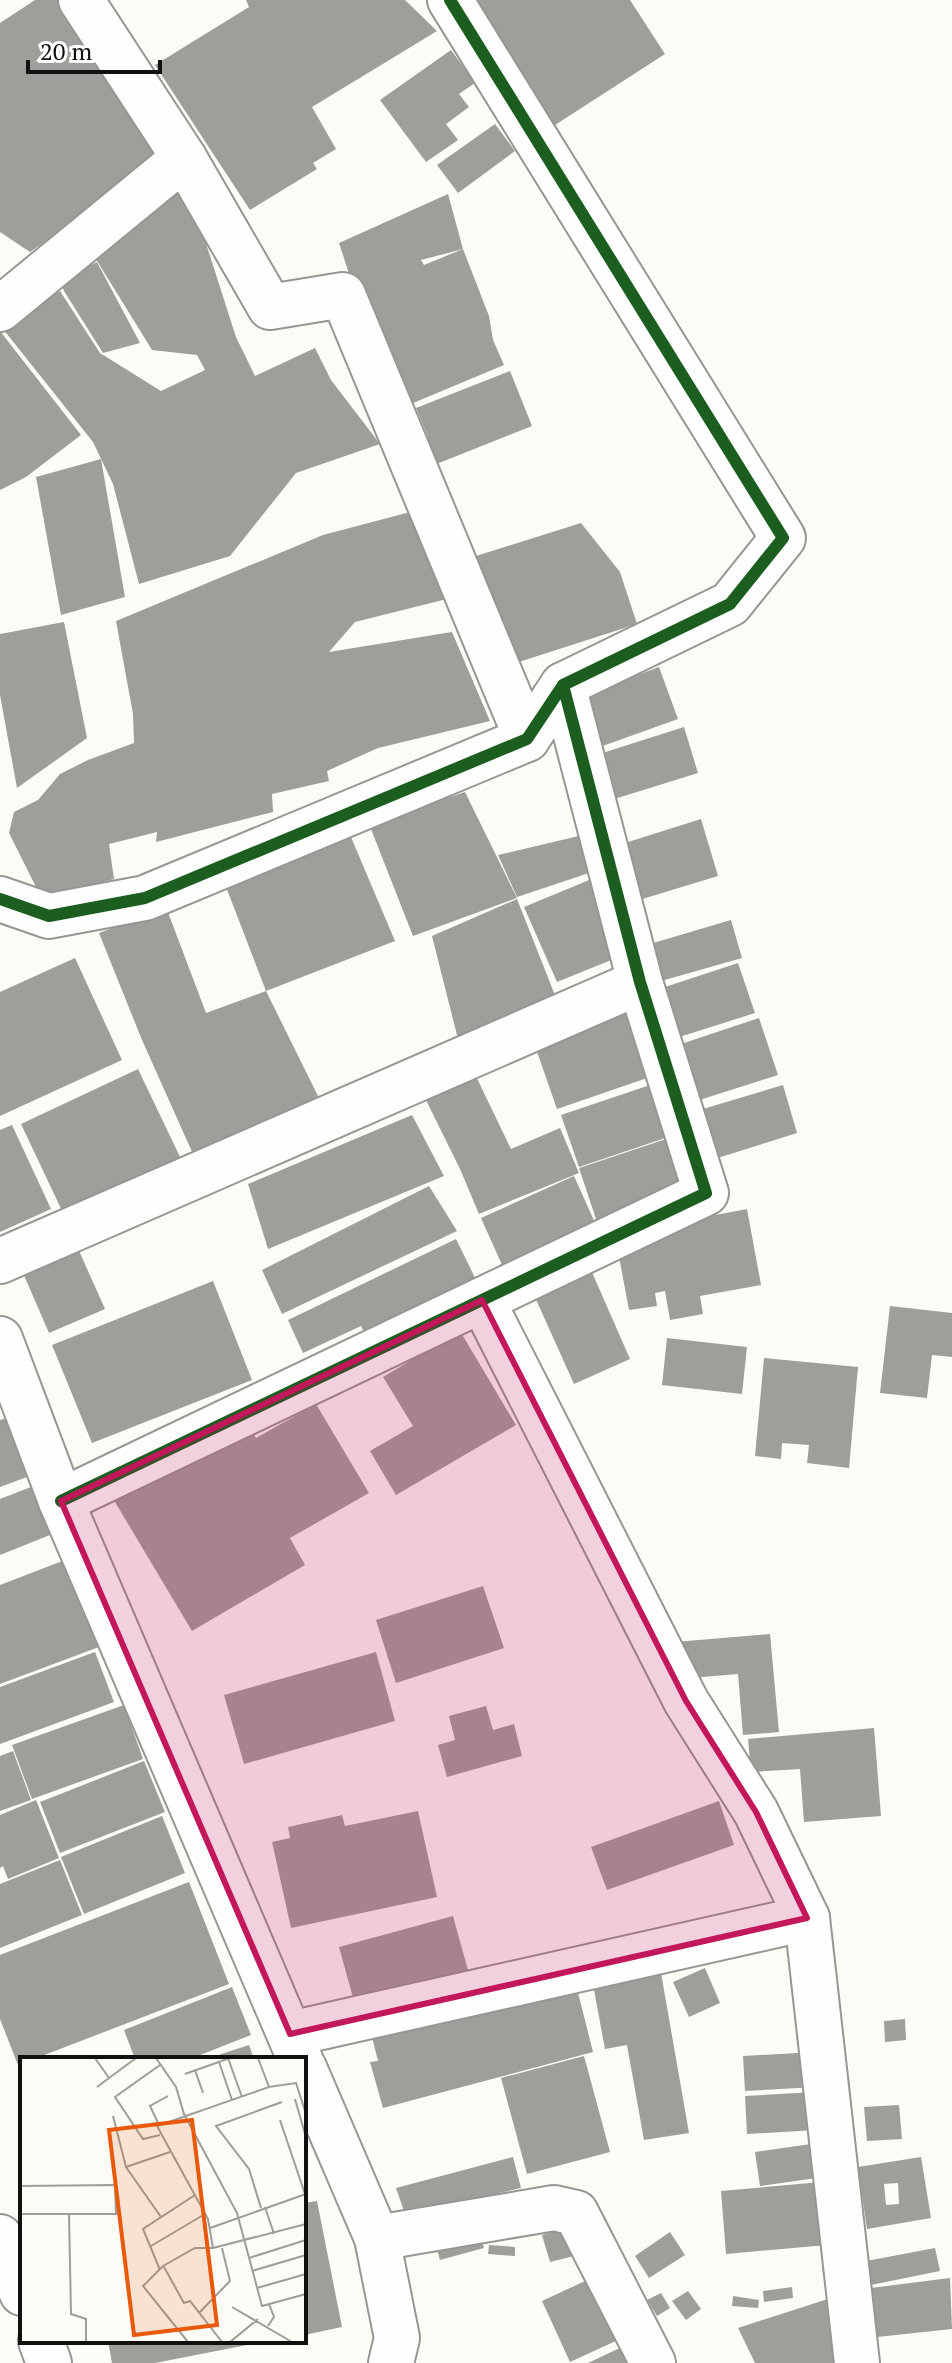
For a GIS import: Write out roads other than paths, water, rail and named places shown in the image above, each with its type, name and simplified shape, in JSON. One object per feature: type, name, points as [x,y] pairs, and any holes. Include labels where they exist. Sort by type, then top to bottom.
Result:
[{"type":"street","points":[[81,0],[184,158],[270,307],[343,295],[527,739]]},
{"type":"street","points":[[0,899],[49,916],[145,898],[527,739],[563,685],[730,604],[783,538],[450,0]]},
{"type":"street","points":[[0,309],[184,158]]},
{"type":"street","points":[[61,1501],[706,1193],[640,982],[563,685]]},
{"type":"street","points":[[0,1261],[640,982]]},
{"type":"street","points":[[482,1300],[686,1701],[756,1812],[807,1918],[857,2363]]},
{"type":"street","points":[[0,1339],[61,1501],[298,2054],[807,1918]]},
{"type":"street","points":[[306,2073],[377,2238],[397,2338],[391,2363]]},
{"type":"street","points":[[377,2238],[554,2208],[576,2213],[653,2363]]},
{"type":"street","points":[[0,2237],[20,2288]]},
{"type":"street","points":[[42,2343],[49,2363]]}]
